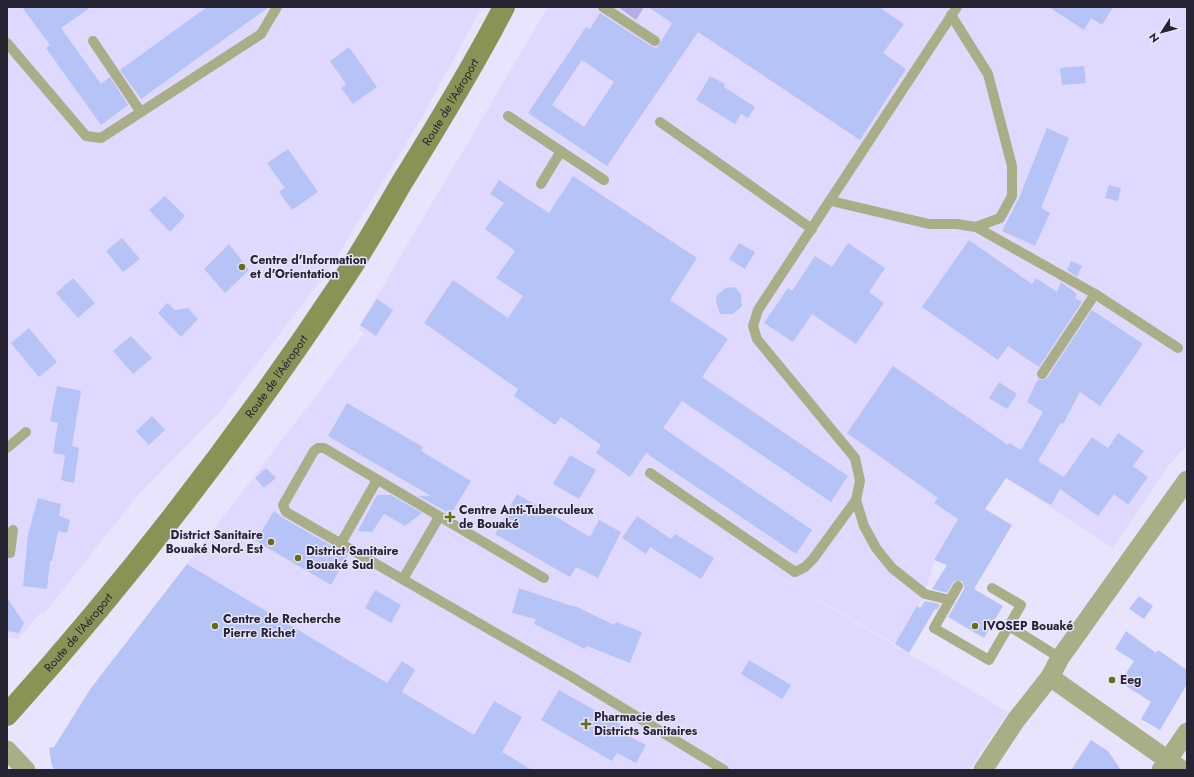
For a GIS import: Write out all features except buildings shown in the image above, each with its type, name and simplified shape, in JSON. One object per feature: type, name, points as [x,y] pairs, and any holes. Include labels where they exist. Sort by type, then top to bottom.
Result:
[{"type":"main road","name":"Route de l'Aéroport","points":[[7,715],[49,669],[145,552],[254,407],[345,276],[438,125],[504,7]]},
{"type":"street","points":[[982,770],[1016,720],[1050,677],[1060,658],[1187,480]]},
{"type":"street","points":[[1050,677],[1170,767],[1187,732]]},
{"type":"street","points":[[7,750],[26,770]]},
{"type":"lane","points":[[7,43],[86,136],[101,138],[140,111],[261,34],[277,7]]},
{"type":"lane","points":[[604,7],[655,41]]},
{"type":"lane","points":[[650,473],[795,572],[805,567],[813,559],[825,544],[841,518],[856,500],[860,481],[855,458],[757,339],[753,326],[758,310],[831,201],[954,11],[988,74],[1012,166],[1012,196],[1000,218],[976,227]]},
{"type":"lane","points":[[93,41],[140,111]]},
{"type":"lane","points":[[508,116],[604,180]]},
{"type":"lane","points":[[660,122],[812,229]]},
{"type":"lane","points":[[541,184],[561,151]]},
{"type":"lane","points":[[831,201],[929,224],[957,224],[976,227],[1094,294],[1178,348]]},
{"type":"lane","points":[[1042,374],[1094,294]]},
{"type":"lane","points":[[7,448],[26,432]]},
{"type":"lane","points":[[544,578],[324,448],[318,448],[314,451],[283,505],[286,512],[572,676],[724,770]]},
{"type":"lane","points":[[341,543],[376,480]]},
{"type":"lane","points":[[856,500],[864,526],[876,548],[892,568],[924,594],[950,600]]},
{"type":"lane","points":[[403,579],[439,517]]},
{"type":"lane","points":[[7,553],[10,553],[13,530]]},
{"type":"lane","points":[[958,586],[934,628],[989,660],[1021,605],[992,588]]},
{"type":"lane","points":[[1009,626],[1060,658]]},
{"type":"shaded area","points":[[7,7],[482,7],[422,117],[331,267],[219,413],[137,496],[44,614],[41,612],[18,639],[7,637]]},
{"type":"shaded area","points":[[548,7],[1187,7],[1187,445],[1170,464],[1113,548],[1006,478],[993,496],[977,485],[934,560],[925,594],[895,644],[665,510],[1008,712],[969,770],[532,770],[187,564],[364,333],[358,329],[360,325]]},
{"type":"shaded area","points":[[618,7],[644,7],[636,20]]},
{"type":"place","name":"Centre d'Information et d'Orientation","points":[[242,267]]},
{"type":"place","name":"Centre Anti-Tuberculeux de Bouaké","points":[[450,517]]},
{"type":"place","name":"District Sanitaire Bouaké Nord- Est","points":[[271,542]]},
{"type":"place","name":"District Sanitaire Bouaké Sud","points":[[298,558]]},
{"type":"place","name":"Centre de Recherche Pierre Richet","points":[[215,626]]},
{"type":"place","name":"IVOSEP Bouaké","points":[[975,626]]},
{"type":"place","name":"Eeg","points":[[1112,680]]},
{"type":"place","name":"Pharmacie des Districts Sanitaires","points":[[586,724]]}]
